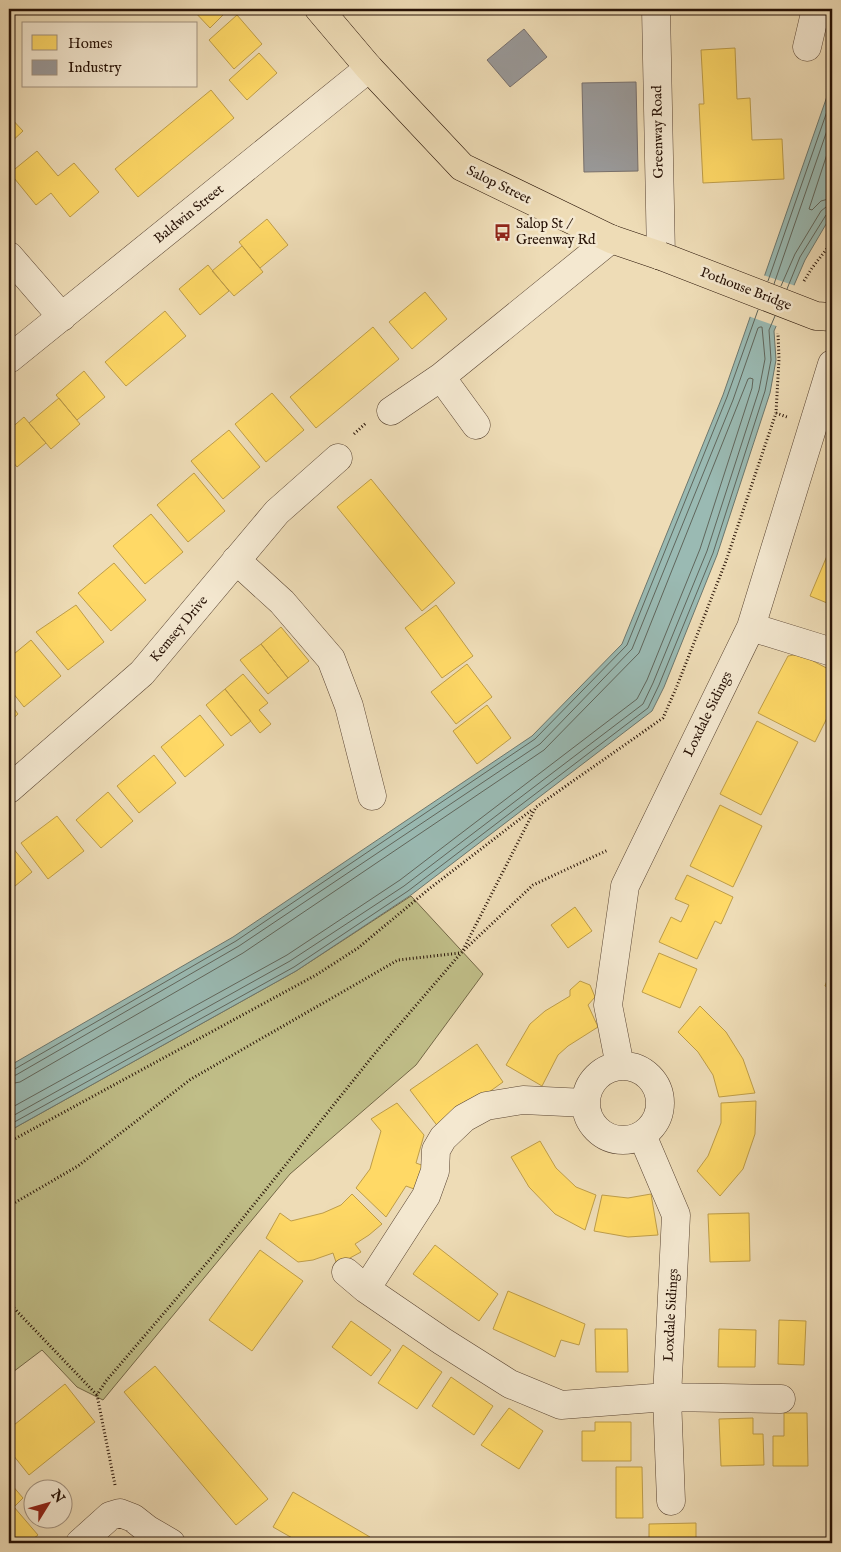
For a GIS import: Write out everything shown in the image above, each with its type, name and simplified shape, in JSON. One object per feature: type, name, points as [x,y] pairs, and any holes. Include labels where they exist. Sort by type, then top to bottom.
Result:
[{"type":"main road","name":"Salop Street","points":[[319,9],[369,68],[462,167],[611,239],[661,256]]},
{"type":"main road","name":"Pothouse Bridge","points":[[661,256],[816,316],[832,317]]},
{"type":"street","name":"Greenway Road","points":[[656,9],[661,256]]},
{"type":"street","points":[[807,47],[816,9]]},
{"type":"street","name":"Baldwin Street","points":[[9,359],[369,68]]},
{"type":"street","points":[[391,411],[441,377],[611,239]]},
{"type":"street","points":[[9,256],[62,317]]},
{"type":"street","name":"Loxdale Sidings","points":[[620,1066],[608,1005],[625,886],[751,627],[832,364]]},
{"type":"street","points":[[441,377],[476,425]]},
{"type":"street","name":"Kemsey Drive","points":[[9,789],[142,673],[277,512],[338,458]]},
{"type":"street","points":[[236,560],[282,602],[330,659],[349,706],[372,796]]},
{"type":"street","points":[[751,627],[832,652]]},
{"type":"street","points":[[620,1066],[634,1067],[646,1074],[656,1085],[660,1098],[659,1113],[652,1126],[642,1135],[621,1140],[610,1138],[592,1124],[587,1114],[586,1104],[590,1087],[599,1074],[609,1068],[620,1066]]},
{"type":"street","points":[[586,1104],[523,1100],[486,1106],[464,1118],[443,1138],[436,1150],[435,1171],[426,1196],[356,1280],[442,1341],[510,1384],[561,1405],[667,1397],[782,1399]]},
{"type":"street","name":"Loxdale Sidings","points":[[642,1135],[676,1215],[667,1397],[671,1501]]},
{"type":"street","points":[[80,1543],[110,1516],[120,1513],[133,1518],[171,1543]]},
{"type":"path","points":[[802,285],[812,268],[832,242]]},
{"type":"path","points":[[9,1142],[307,980],[358,948],[429,889],[536,808],[663,718],[726,561],[776,413],[779,359],[778,329]]},
{"type":"path","points":[[338,458],[341,444],[374,416],[391,411]]},
{"type":"path","points":[[462,953],[536,808]]},
{"type":"path","points":[[97,1395],[106,1381],[211,1258],[376,1052],[462,953],[533,885],[652,830]]},
{"type":"path","points":[[9,1206],[78,1166],[191,1079],[398,960],[462,953]]},
{"type":"path","points":[[9,1303],[97,1395],[120,1513]]},
{"type":"shaded area","points":[[411,896],[483,974],[416,1065],[290,1174],[103,1400],[77,1387],[42,1350],[9,1375],[9,1131],[296,971]]},
{"type":"water","points":[[832,82],[832,214],[805,260],[774,331],[776,360],[770,393],[717,555],[664,687],[652,711],[411,895],[296,971],[9,1131],[9,1066],[233,937],[532,736],[622,644],[723,395]]},
{"type":"pier","points":[[763,275],[796,286],[779,327],[748,316]]},
{"type":"building: Homes","points":[[192,9],[229,9],[210,28]]},
{"type":"building: Homes","points":[[237,15],[262,44],[234,69],[209,40]]},
{"type":"building: Homes","points":[[735,48],[737,99],[750,98],[752,140],[782,139],[784,179],[703,183],[699,104],[704,104],[701,50]]},
{"type":"building: Homes","points":[[259,53],[277,73],[247,100],[229,80]]},
{"type":"building: Homes","points":[[211,90],[234,118],[138,197],[115,169]]},
{"type":"building: Homes","points":[[9,116],[23,131],[9,144]]},
{"type":"building: Homes","points":[[37,151],[58,176],[74,163],[99,192],[70,217],[51,193],[36,205],[10,173]]},
{"type":"building: Homes","points":[[267,219],[288,245],[260,268],[239,242]]},
{"type":"building: Homes","points":[[242,246],[263,272],[234,296],[212,271]]},
{"type":"building: Homes","points":[[208,265],[229,291],[200,315],[179,289]]},
{"type":"building: Homes","points":[[425,292],[447,319],[412,349],[389,322]]},
{"type":"building: Homes","points":[[165,311],[186,336],[126,386],[105,362]]},
{"type":"building: Homes","points":[[373,327],[399,359],[316,428],[290,397]]},
{"type":"building: Homes","points":[[84,371],[105,397],[77,420],[56,395]]},
{"type":"building: Homes","points":[[272,393],[304,430],[266,462],[235,424]]},
{"type":"building: Homes","points":[[59,398],[80,424],[51,449],[29,423]]},
{"type":"building: Homes","points":[[24,417],[46,443],[17,467],[9,457],[9,430]]},
{"type":"building: Homes","points":[[229,430],[260,467],[223,499],[191,461]]},
{"type":"building: Homes","points":[[194,473],[225,511],[188,542],[157,505]]},
{"type":"building: Homes","points":[[371,479],[455,583],[422,611],[337,507]]},
{"type":"building: Homes","points":[[151,514],[183,552],[145,584],[113,546]]},
{"type":"building: Homes","points":[[832,544],[832,605],[810,596]]},
{"type":"building: Homes","points":[[114,563],[146,600],[111,631],[78,593]]},
{"type":"building: Homes","points":[[76,605],[104,642],[68,670],[36,632]]},
{"type":"building: Homes","points":[[436,605],[473,656],[442,678],[405,628]]},
{"type":"building: Homes","points":[[281,627],[309,661],[288,678],[261,644]]},
{"type":"building: Homes","points":[[31,640],[61,676],[24,707],[9,688],[9,658]]},
{"type":"building: Homes","points":[[261,644],[288,678],[268,694],[240,660]]},
{"type":"building: Homes","points":[[800,654],[832,671],[832,708],[815,742],[758,713],[788,656]]},
{"type":"building: Homes","points":[[467,664],[492,697],[456,724],[431,692]]},
{"type":"building: Homes","points":[[243,674],[268,703],[259,710],[271,724],[260,733],[225,689]]},
{"type":"building: Homes","points":[[225,689],[251,721],[231,736],[206,705]]},
{"type":"building: Homes","points":[[9,702],[18,714],[9,722]]},
{"type":"building: Homes","points":[[487,705],[511,738],[477,764],[453,731]]},
{"type":"building: Homes","points":[[200,715],[224,745],[185,777],[161,747]]},
{"type":"building: Homes","points":[[757,721],[798,742],[761,815],[720,794]]},
{"type":"building: Homes","points":[[154,755],[176,783],[139,813],[117,786]]},
{"type":"building: Homes","points":[[108,792],[133,821],[101,848],[76,820]]},
{"type":"building: Homes","points":[[720,805],[762,826],[733,887],[690,866]]},
{"type":"building: Homes","points":[[57,816],[84,851],[48,879],[21,843]]},
{"type":"building: Homes","points":[[9,843],[32,872],[9,891]]},
{"type":"building: Homes","points":[[687,875],[733,897],[721,924],[715,921],[697,959],[659,942],[671,917],[681,922],[689,905],[675,899]]},
{"type":"building: Homes","points":[[575,907],[592,931],[568,948],[551,925]]},
{"type":"building: Homes","points":[[659,953],[697,969],[680,1008],[642,992]]},
{"type":"building: Homes","points":[[832,967],[832,989],[825,986]]},
{"type":"building: Homes","points":[[580,981],[590,985],[595,997],[588,1005],[598,1027],[568,1046],[558,1055],[542,1086],[506,1065],[530,1024],[545,1011],[570,996],[570,990]]},
{"type":"building: Homes","points":[[700,1006],[726,1032],[743,1059],[755,1093],[719,1097],[713,1075],[698,1052],[678,1032]]},
{"type":"building: Homes","points":[[477,1044],[503,1082],[439,1128],[410,1090]]},
{"type":"building: Homes","points":[[756,1101],[755,1134],[743,1169],[720,1196],[697,1171],[708,1156],[721,1123],[721,1103]]},
{"type":"building: Homes","points":[[397,1103],[424,1135],[416,1163],[424,1166],[414,1189],[406,1186],[386,1217],[356,1188],[370,1169],[381,1131],[371,1119]]},
{"type":"building: Homes","points":[[540,1141],[556,1168],[576,1187],[596,1195],[585,1230],[555,1214],[529,1187],[511,1157]]},
{"type":"building: Homes","points":[[352,1194],[382,1224],[355,1244],[361,1252],[337,1265],[333,1253],[313,1260],[298,1262],[266,1238],[280,1213],[291,1221],[323,1213],[341,1205]]},
{"type":"building: Homes","points":[[651,1194],[658,1235],[628,1237],[594,1231],[602,1195],[628,1198]]},
{"type":"building: Homes","points":[[749,1213],[750,1261],[710,1262],[708,1214]]},
{"type":"building: Homes","points":[[435,1245],[498,1294],[479,1321],[413,1274]]},
{"type":"building: Homes","points":[[260,1250],[303,1281],[252,1351],[209,1320]]},
{"type":"building: Homes","points":[[508,1291],[585,1324],[579,1345],[561,1340],[555,1357],[493,1329]]},
{"type":"building: Homes","points":[[779,1320],[806,1321],[804,1365],[778,1364]]},
{"type":"building: Homes","points":[[351,1321],[391,1350],[371,1376],[332,1347]]},
{"type":"building: Homes","points":[[595,1329],[627,1329],[628,1372],[596,1372]]},
{"type":"building: Homes","points":[[719,1329],[756,1330],[755,1367],[718,1367]]},
{"type":"building: Homes","points":[[403,1345],[442,1372],[417,1409],[378,1383]]},
{"type":"building: Homes","points":[[155,1366],[268,1499],[236,1525],[124,1392]]},
{"type":"building: Homes","points":[[451,1377],[493,1406],[474,1435],[432,1406]]},
{"type":"building: Homes","points":[[65,1384],[95,1422],[29,1475],[9,1450],[9,1429]]},
{"type":"building: Homes","points":[[509,1408],[543,1431],[519,1469],[481,1445]]},
{"type":"building: Homes","points":[[784,1413],[807,1413],[808,1466],[773,1466],[773,1436],[784,1436]]},
{"type":"building: Homes","points":[[753,1418],[753,1434],[763,1434],[764,1465],[721,1466],[719,1419]]},
{"type":"building: Homes","points":[[595,1422],[631,1422],[631,1461],[582,1461],[582,1431],[595,1431]]},
{"type":"building: Homes","points":[[616,1467],[642,1467],[643,1518],[616,1518]]},
{"type":"building: Homes","points":[[11,1484],[22,1497],[14,1507],[22,1516],[22,1530],[34,1530],[38,1535],[28,1543],[9,1543],[9,1485]]},
{"type":"building: Homes","points":[[293,1492],[370,1537],[367,1543],[301,1543],[273,1527]]},
{"type":"building: Homes","points":[[696,1523],[696,1543],[649,1543],[649,1524]]},
{"type":"building: Industry","points":[[524,29],[547,57],[510,87],[487,60]]},
{"type":"building: Industry","points":[[636,82],[638,171],[584,172],[582,83]]},
{"type":"place","name":"Salop St / Greenway Rd","points":[[502,232]]}]
